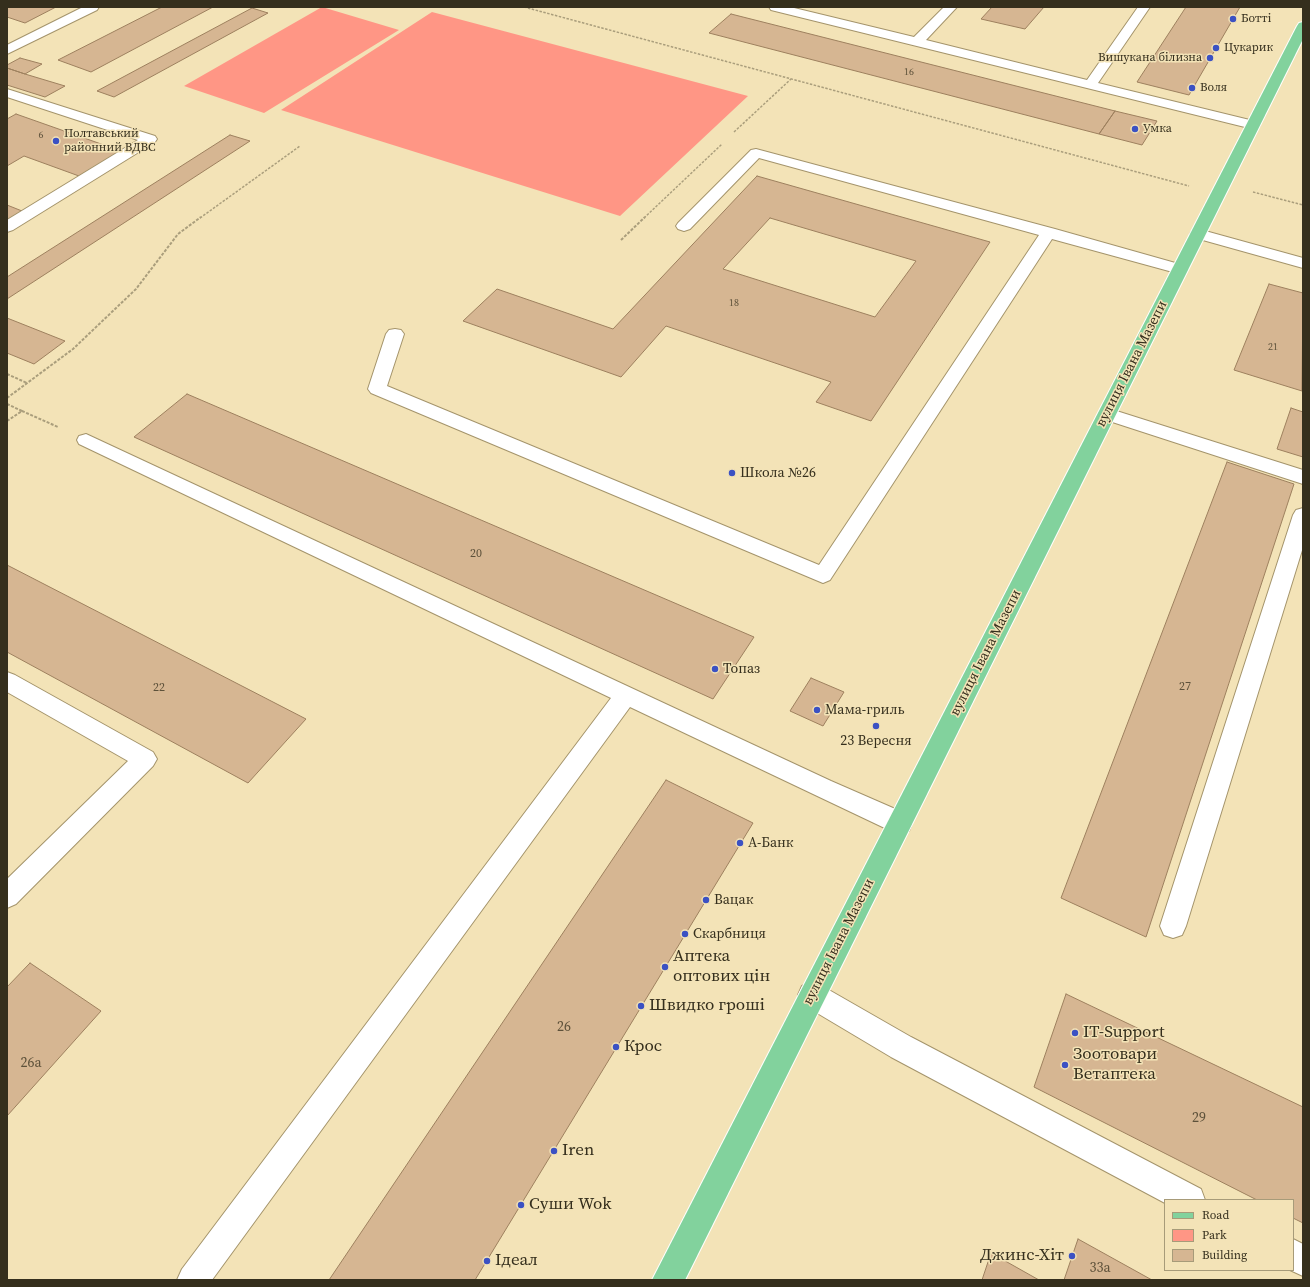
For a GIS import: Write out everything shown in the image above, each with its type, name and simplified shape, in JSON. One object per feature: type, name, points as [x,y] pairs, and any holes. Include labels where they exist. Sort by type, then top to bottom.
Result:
[{"type":"main road","name":"вулиця Івана Мазепи","points":[[668,1280],[1303,26]]},
{"type":"lane","points":[[7,50],[93,7]]},
{"type":"lane","points":[[775,7],[805,10],[918,42],[1253,125]]},
{"type":"lane","points":[[918,42],[951,7]]},
{"type":"lane","points":[[1090,85],[1144,7]]},
{"type":"lane","points":[[7,36],[24,41]]},
{"type":"lane","points":[[7,93],[150,139],[7,227]]},
{"type":"lane","points":[[684,226],[756,153],[1180,269]]},
{"type":"lane","points":[[395,334],[376,389],[823,575],[1049,232]]},
{"type":"lane","points":[[1198,234],[1303,263]]},
{"type":"lane","points":[[1107,414],[1303,477]]},
{"type":"lane","points":[[86,440],[822,788],[900,823]]},
{"type":"lane","points":[[1174,926],[1303,515]]},
{"type":"lane","points":[[7,681],[145,759],[7,896]]},
{"type":"lane","points":[[193,1280],[626,695]]},
{"type":"lane","points":[[812,995],[901,1047],[1188,1199]]},
{"type":"lane","points":[[1294,1256],[1303,1260]]},
{"type":"path","points":[[524,7],[791,79],[1220,189],[1303,205]]},
{"type":"path","points":[[534,10],[538,7]]},
{"type":"path","points":[[733,133],[791,79]]},
{"type":"path","points":[[621,240],[727,139]]},
{"type":"path","points":[[7,398],[73,349],[136,289],[178,234],[300,146]]},
{"type":"path","points":[[7,374],[27,383]]},
{"type":"path","points":[[7,404],[86,440]]},
{"type":"path","points":[[7,421],[22,411]]},
{"type":"green space","points":[[322,7],[399,30],[264,113],[184,86]]},
{"type":"green space","points":[[432,12],[748,96],[620,216],[281,110]]},
{"type":"building","points":[[7,7],[56,7],[25,23],[7,17]]},
{"type":"building","points":[[162,7],[213,7],[91,72],[58,60]]},
{"type":"building","points":[[992,7],[1044,7],[1025,29],[981,19]]},
{"type":"building","points":[[1186,7],[1240,7],[1189,95],[1137,82]]},
{"type":"building","points":[[252,8],[268,13],[114,97],[97,91]]},
{"type":"building","points":[[731,14],[1115,111],[1099,134],[709,33]]},
{"type":"building","points":[[20,58],[42,64],[25,74],[7,68],[7,65]]},
{"type":"building","points":[[7,68],[65,86],[45,97],[7,85]]},
{"type":"building","points":[[1115,111],[1157,121],[1142,145],[1099,134]]},
{"type":"building","points":[[16,114],[121,151],[79,176],[24,156],[7,166],[7,119]]},
{"type":"building","points":[[230,135],[250,141],[7,299],[7,277]]},
{"type":"building","points":[[757,176],[990,242],[871,421],[816,402],[831,382],[666,326],[621,377],[463,321],[497,289],[613,329]],"holes":[[[770,218],[916,261],[875,317],[723,269]]]},
{"type":"building","points":[[7,205],[22,211],[7,220]]},
{"type":"building","points":[[1269,284],[1303,293],[1302,391],[1234,370]]},
{"type":"building","points":[[7,318],[65,341],[34,364],[7,353]]},
{"type":"building","points":[[187,394],[754,637],[713,699],[134,437]]},
{"type":"building","points":[[1291,408],[1303,412],[1303,457],[1277,449]]},
{"type":"building","points":[[1227,462],[1294,484],[1146,937],[1061,898]]},
{"type":"building","points":[[7,565],[306,719],[248,783],[7,652]]},
{"type":"building","points":[[811,678],[844,692],[823,726],[790,711]]},
{"type":"building","points":[[666,780],[753,823],[475,1280],[329,1280]]},
{"type":"building","points":[[30,963],[101,1011],[7,1116],[7,987]]},
{"type":"building","points":[[1066,994],[1303,1107],[1303,1223],[1294,1218],[1294,1199],[1255,1199],[1034,1087]]},
{"type":"building","points":[[1078,1239],[1152,1280],[1064,1280]]},
{"type":"building","points":[[991,1253],[1039,1280],[982,1280]]},
{"type":"place","name":"Ботті","points":[[1233,19]]},
{"type":"place","name":"Цукарик","points":[[1216,48]]},
{"type":"place","name":"Вишукана білизна","points":[[1210,58]]},
{"type":"place","name":"Воля","points":[[1192,88]]},
{"type":"place","name":"Умка","points":[[1135,129]]},
{"type":"place","name":"Полтавський районний ВДВС","points":[[56,141]]},
{"type":"place","name":"Школа №26","points":[[732,473]]},
{"type":"place","name":"Топаз","points":[[715,669]]},
{"type":"place","name":"Мама-гриль","points":[[817,710]]},
{"type":"place","name":"23 Вересня","points":[[876,726]]},
{"type":"place","name":"А-Банк","points":[[740,843]]},
{"type":"place","name":"Вацак","points":[[706,900]]},
{"type":"place","name":"Скарбниця","points":[[685,934]]},
{"type":"place","name":"Аптека оптових цін","points":[[665,967]]},
{"type":"place","name":"Швидко гроші","points":[[641,1006]]},
{"type":"place","name":"IT-Support","points":[[1075,1033]]},
{"type":"place","name":"Крос","points":[[616,1047]]},
{"type":"place","name":"Зоотовари Ветаптека","points":[[1065,1065]]},
{"type":"place","name":"Iren","points":[[554,1151]]},
{"type":"place","name":"Суши Wok","points":[[521,1205]]},
{"type":"place","name":"Джинс-Хіт","points":[[1072,1256]]},
{"type":"place","name":"Ідеал","points":[[487,1261]]}]
